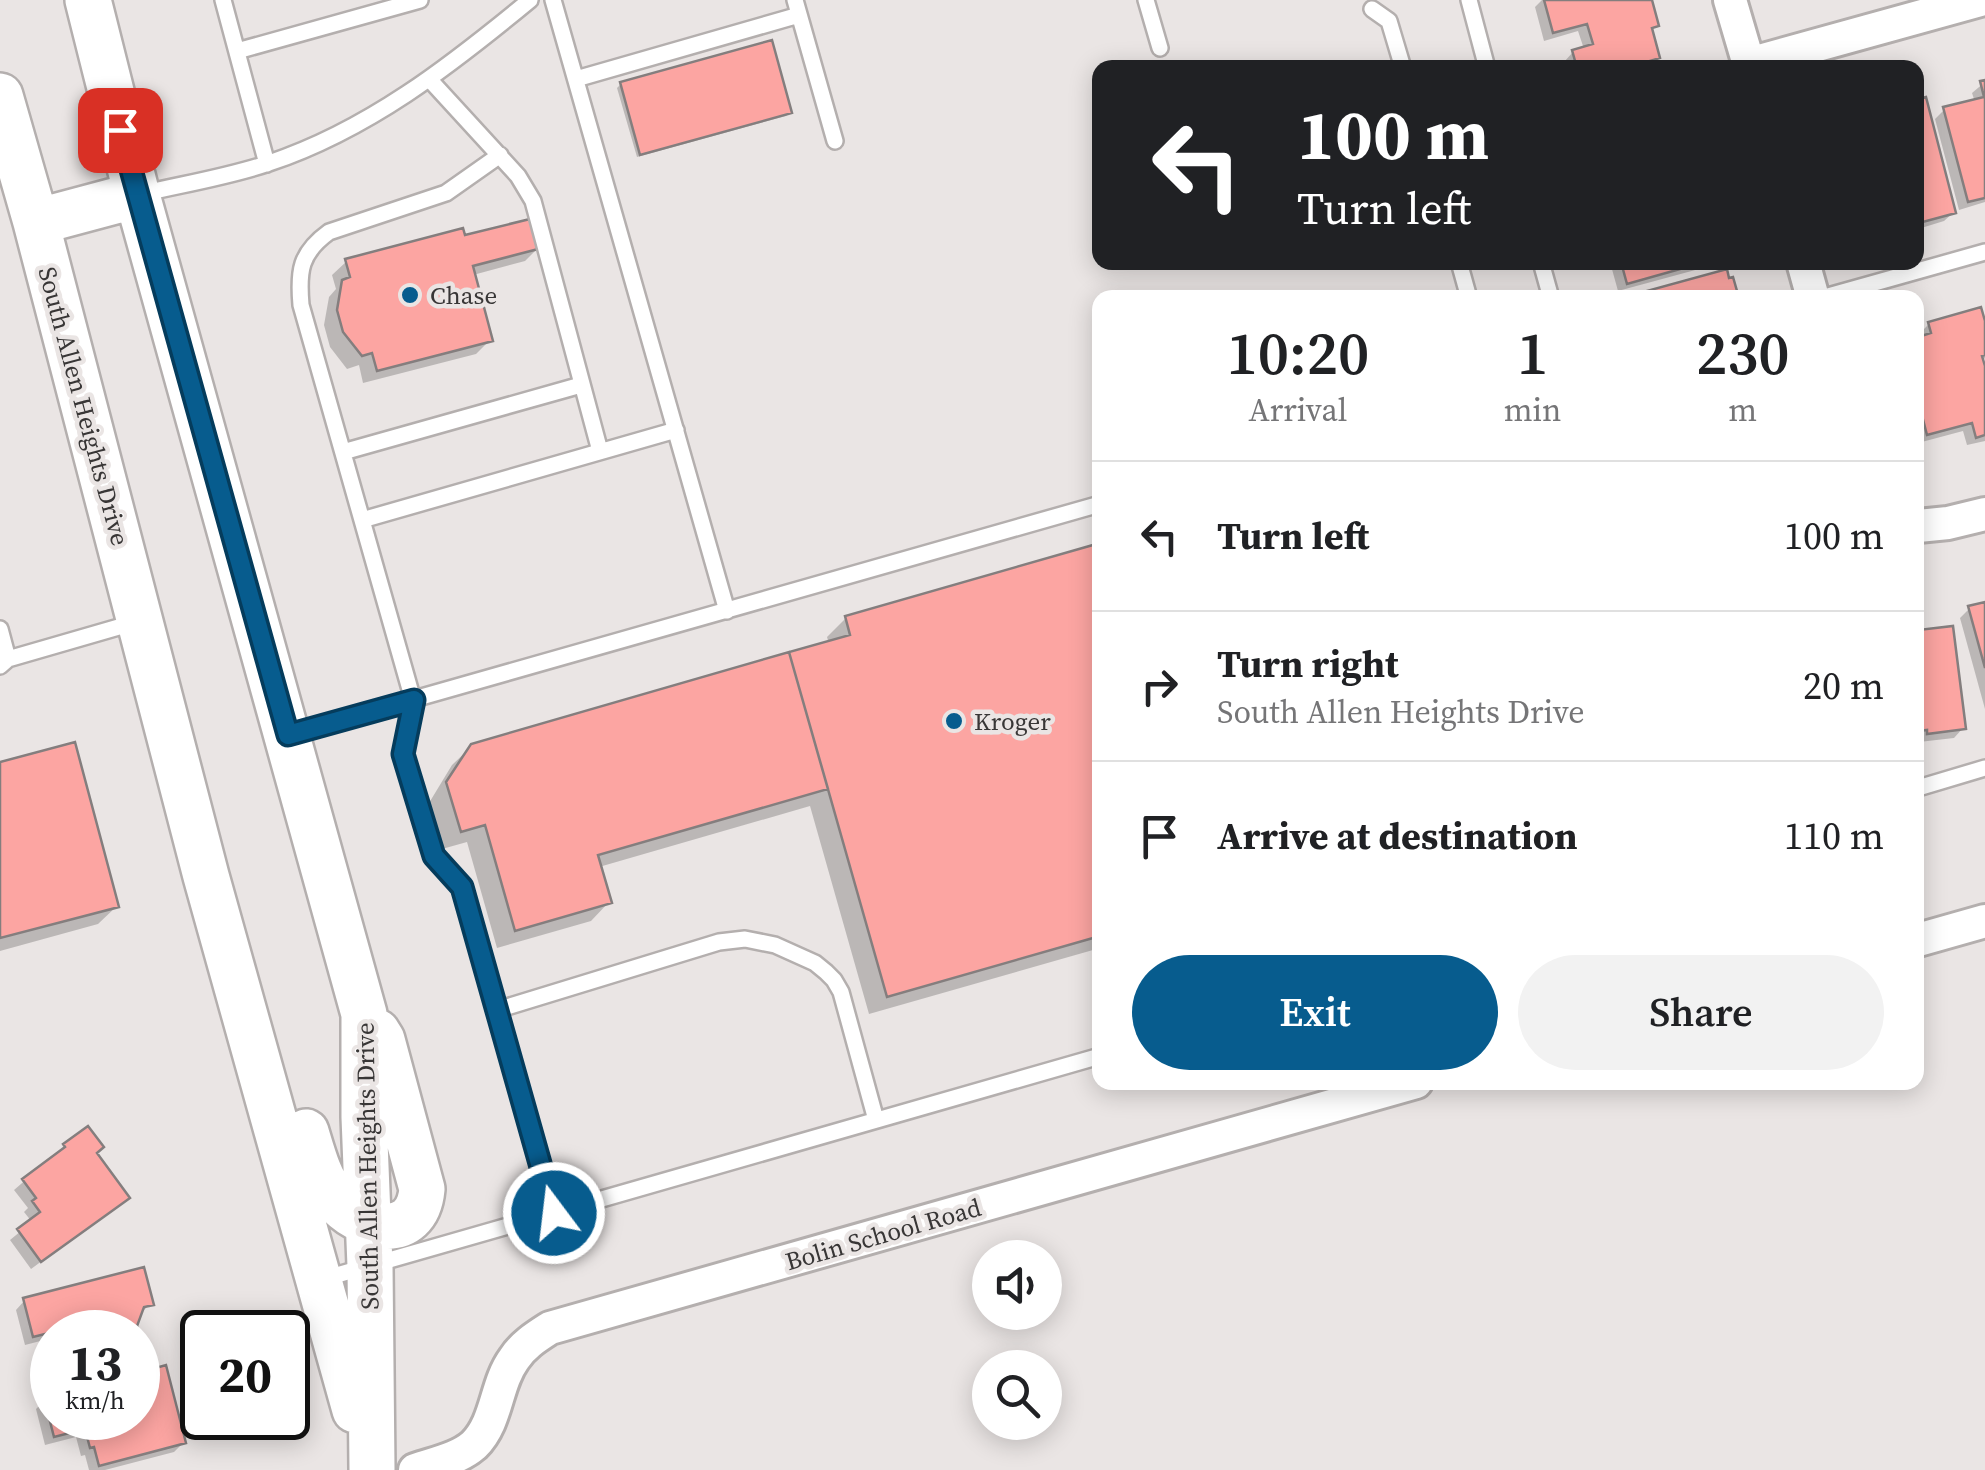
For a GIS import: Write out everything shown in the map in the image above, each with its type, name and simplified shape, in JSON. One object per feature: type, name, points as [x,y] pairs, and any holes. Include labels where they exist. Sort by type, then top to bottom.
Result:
[{"type":"main road","name":"South Allen Heights Drive","points":[[88,0],[137,194],[364,1014],[364,1117],[381,1224],[370,1266],[386,1470]]},
{"type":"main road","name":"South Allen Heights Drive","points":[[0,96],[218,920],[319,1280],[386,1470]]},
{"type":"main road","points":[[36,222],[137,194]]},
{"type":"main road","points":[[218,920],[258,984],[323,1183],[338,1203],[357,1217],[381,1224]]},
{"type":"street","points":[[1730,0],[1747,60]]},
{"type":"street","points":[[1770,60],[1980,0]]},
{"type":"street","points":[[1924,525],[1985,514]]},
{"type":"street","points":[[1924,938],[1985,921]]},
{"type":"street","name":"Bolin School Road","points":[[386,1470],[461,1454],[475,1444],[490,1423],[512,1361],[528,1342],[550,1328],[1388,1090]]},
{"type":"lane","points":[[223,0],[268,164]]},
{"type":"lane","points":[[237,51],[420,0]]},
{"type":"lane","points":[[137,194],[268,164],[325,141],[430,80],[530,0]]},
{"type":"lane","points":[[553,0],[727,610]]},
{"type":"lane","points":[[1146,0],[1160,48]]},
{"type":"lane","points":[[1469,0],[1486,60]]},
{"type":"lane","points":[[576,78],[797,8],[835,141]]},
{"type":"lane","points":[[1372,9],[1390,21],[1400,60]]},
{"type":"lane","points":[[430,80],[518,176],[533,202],[600,451]]},
{"type":"lane","points":[[500,155],[446,193],[329,232],[315,242],[300,272],[301,305],[414,700],[403,754],[434,856],[462,887],[554,1213]]},
{"type":"lane","points":[[1924,269],[1985,252]]},
{"type":"lane","points":[[1850,290],[1921,270]]},
{"type":"lane","points":[[343,452],[581,385]]},
{"type":"lane","points":[[362,520],[676,430]]},
{"type":"lane","points":[[288,735],[1092,506]]},
{"type":"lane","points":[[0,628],[4,662],[140,620]]},
{"type":"lane","points":[[1924,786],[1985,768]]},
{"type":"lane","points":[[497,1010],[719,942],[760,940],[814,963],[834,980],[841,992],[876,1120]]},
{"type":"lane","points":[[319,1280],[1092,1058]]},
{"type":"lane","points":[[381,1224],[438,1246]]},
{"type":"building","points":[[1544,0],[1652,0],[1659,26],[1652,28],[1660,58],[1575,60],[1572,50],[1593,44],[1587,24],[1553,33]]},
{"type":"building","points":[[772,40],[792,113],[640,155],[620,82]]},
{"type":"building","points":[[1985,80],[1985,198],[1968,202],[1943,107],[1984,97],[1980,81]]},
{"type":"building","points":[[1924,98],[1956,213],[1924,222]]},
{"type":"building","name":"Chase","points":[[534,218],[542,248],[473,266],[493,341],[377,371],[372,353],[362,356],[343,332],[337,310],[342,280],[350,277],[345,259],[463,228],[465,235]]},
{"type":"building","points":[[1623,270],[1677,270],[1627,284]]},
{"type":"building","points":[[1727,270],[1737,290],[1650,290]]},
{"type":"building","points":[[1981,307],[1985,321],[1985,435],[1976,438],[1972,423],[1927,435],[1924,335],[1931,333],[1928,322]]},
{"type":"building","name":"Kroger","points":[[1092,545],[1092,938],[887,997],[789,652],[850,635],[845,616]]},
{"type":"building","points":[[1985,602],[1985,668],[1968,606]]},
{"type":"building","points":[[1953,626],[1966,729],[1927,734],[1924,730],[1924,629]]},
{"type":"building","points":[[789,652],[828,789],[598,855],[612,903],[515,931],[485,825],[461,832],[446,782],[471,744]]},
{"type":"building","points":[[75,742],[119,907],[0,938],[0,762]]},
{"type":"building","points":[[88,1126],[104,1147],[97,1153],[130,1198],[41,1262],[17,1229],[40,1212],[32,1201],[36,1198],[22,1179]]},
{"type":"building","points":[[144,1267],[154,1305],[143,1310],[30,1310],[30,1325],[23,1298]]},
{"type":"building","points":[[166,1365],[180,1420],[180,1440],[186,1443],[99,1466],[88,1440],[160,1440],[160,1367]]},
{"type":"place","name":"Chase","points":[[410,295]]},
{"type":"place","name":"Kroger","points":[[954,721]]},
{"type":"route","points":[[120,130],[288,735],[414,700],[403,754],[434,856],[462,887],[554,1213]]}]
